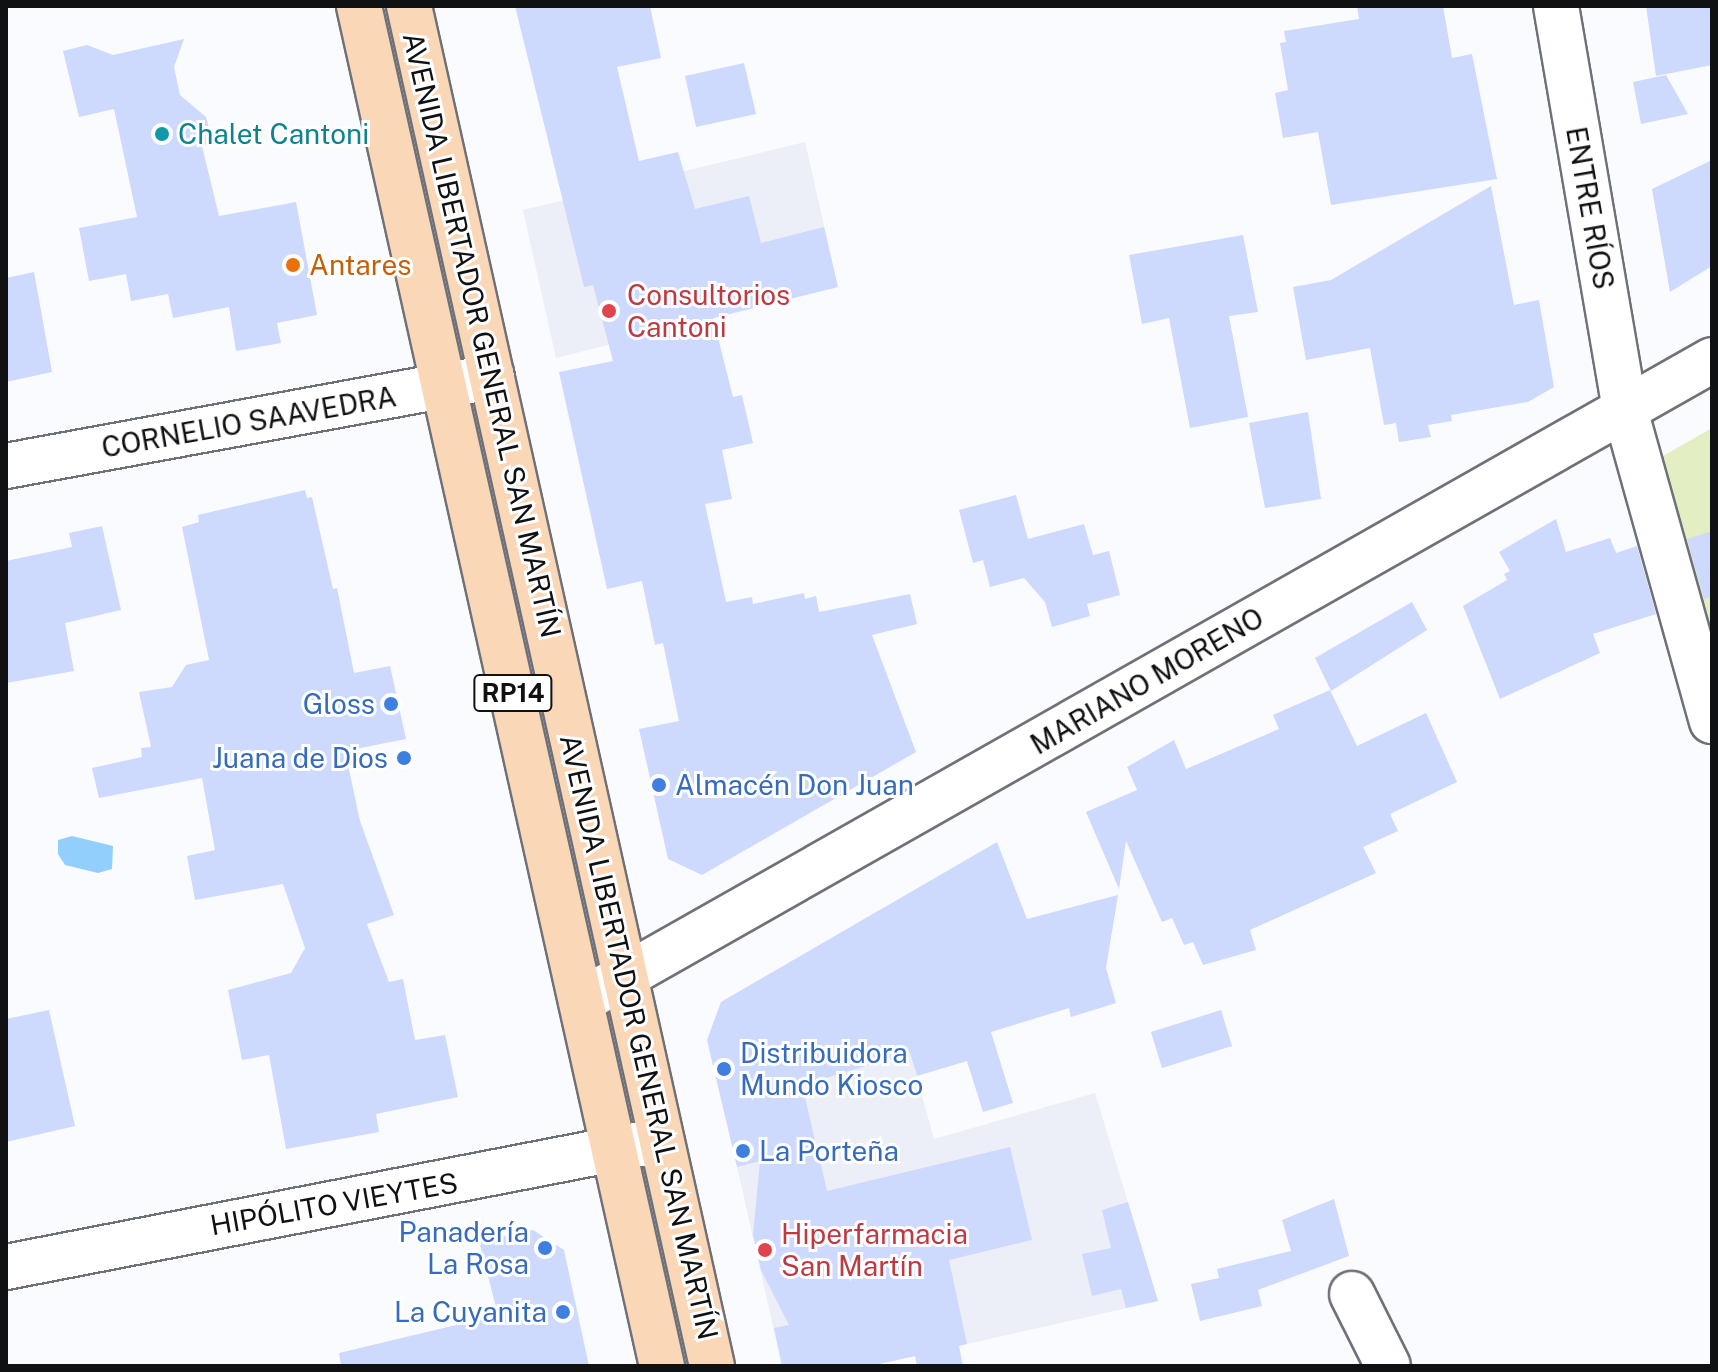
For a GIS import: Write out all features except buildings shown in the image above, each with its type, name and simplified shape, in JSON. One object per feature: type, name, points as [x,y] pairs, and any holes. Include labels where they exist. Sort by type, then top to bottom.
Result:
[{"type":"main road","name":"AVENIDA LIBERTADOR GENERAL SAN MARTÍN","points":[[359,6],[446,385],[662,1366]]},
{"type":"main road","name":"AVENIDA LIBERTADOR GENERAL SAN MARTÍN","points":[[409,6],[712,1366]]},
{"type":"street","name":"ENTRE RÍOS","points":[[1556,6],[1625,410],[1712,721]]},
{"type":"street","name":"MARIANO MORENO","points":[[581,1001],[1712,360]]},
{"type":"street","name":"CORNELIO SAAVEDRA","points":[[6,466],[492,377]]},
{"type":"street","name":"HIPÓLITO VIEYTES","points":[[6,1267],[661,1140]]},
{"type":"street","points":[[1352,1294],[1388,1366]]},
{"type":"shaded area","points":[[805,142],[838,287],[556,358],[523,210]]},
{"type":"shaded area","points":[[881,909],[895,938],[902,1023],[934,1139],[1095,1093],[1158,1301],[870,1366],[782,1366],[708,1038],[721,1002]]},
{"type":"green space","points":[[1712,428],[1712,668],[1654,461]]},
{"type":"water","points":[[72,836],[113,846],[112,869],[98,873],[65,865],[58,854],[58,840]]},
{"type":"place","name":"Chalet Cantoni","points":[[162,134]]},
{"type":"place","name":"Antares","points":[[293,265]]},
{"type":"place","name":"Consultorios Cantoni","points":[[609,311]]},
{"type":"place","name":"Gloss","points":[[391,704]]},
{"type":"place","name":"Juana de Dios","points":[[404,758]]},
{"type":"place","name":"Almacén Don Juan","points":[[659,785]]},
{"type":"place","name":"Distribuidora Mundo Kiosco","points":[[724,1069]]},
{"type":"place","name":"La Porteña","points":[[743,1151]]},
{"type":"place","name":"Panadería La Rosa","points":[[545,1248]]},
{"type":"place","name":"Hiperfarmacia San Martín","points":[[765,1250]]},
{"type":"place","name":"La Cuyanita","points":[[563,1312]]}]
